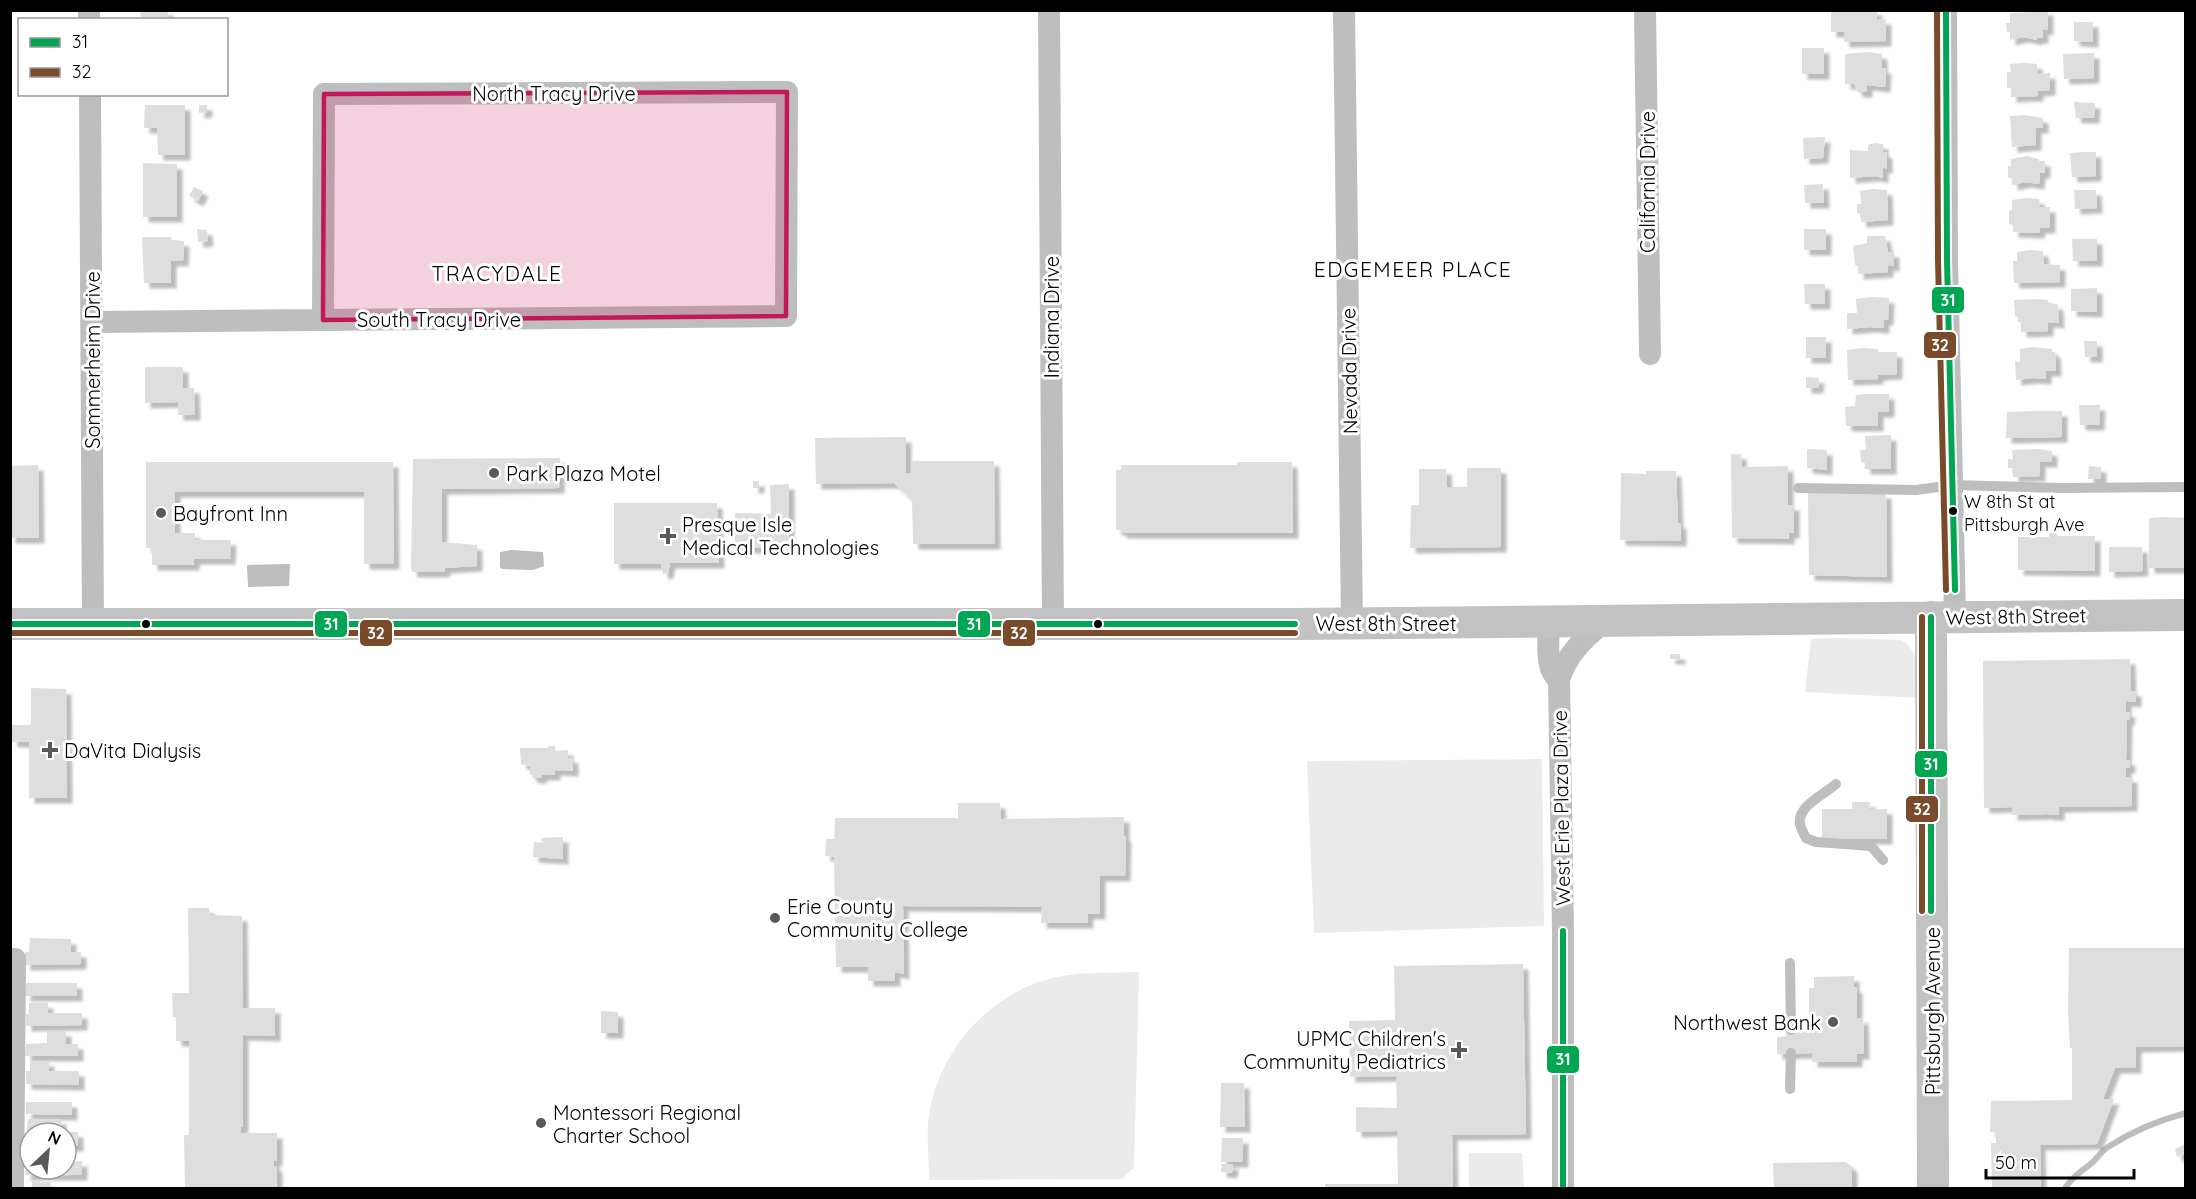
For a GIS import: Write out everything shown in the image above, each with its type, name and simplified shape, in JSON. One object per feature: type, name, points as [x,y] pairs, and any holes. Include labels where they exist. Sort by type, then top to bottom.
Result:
[{"type":"main road","name":"West 8th Street","points":[[10,624],[1604,622],[1943,616],[2186,615]]},
{"type":"main road","name":"Pittsburgh Avenue","points":[[1933,1188],[1943,616]]},
{"type":"street","name":"Indiana Drive","points":[[1049,10],[1053,624]]},
{"type":"street","name":"Nevada Drive","points":[[1344,10],[1352,623]]},
{"type":"street","name":"California Drive","points":[[1645,10],[1650,354]]},
{"type":"street","name":"Pittsburgh Avenue","points":[[1943,616],[1953,485],[1947,260],[1946,10]]},
{"type":"street","name":"North Tracy Drive","points":[[323,320],[324,94],[787,92],[786,316]]},
{"type":"street","name":"Sommerheim Drive","points":[[90,96],[93,625]]},
{"type":"street","name":"South Tracy Drive","points":[[93,322],[786,316]]},
{"type":"street","name":"West Erie Plaza Drive","points":[[1549,622],[1551,668],[1554,676],[1559,680]]},
{"type":"street","name":"West Erie Plaza Drive","points":[[1563,1188],[1563,942],[1559,680],[1562,669],[1573,650],[1604,622]]},
{"type":"street","points":[[13,959],[13,1188]]},
{"type":"lane","points":[[1798,488],[1916,490],[1953,485],[2061,488],[2186,487]]},
{"type":"lane","points":[[1836,784],[1814,800],[1800,815],[1800,825],[1806,838],[1816,842],[1871,846],[1883,861]]},
{"type":"lane","points":[[1790,963],[1791,1030]]},
{"type":"lane","points":[[1790,1089],[1791,1053]]},
{"type":"highlighted area","points":[[787,92],[786,316],[323,320],[324,94]]},
{"type":"shaded area","points":[[511,550],[543,552],[544,566],[533,570],[502,569],[500,552]]},
{"type":"shaded area","points":[[290,564],[289,586],[248,587],[247,565]]},
{"type":"shaded area","points":[[1811,639],[1901,640],[1913,651],[1916,658],[1918,698],[1805,692]]},
{"type":"shaded area","points":[[1542,759],[1544,926],[1314,933],[1307,761]]},
{"type":"shaded area","points":[[1139,972],[1134,1167],[1122,1179],[929,1180],[928,1124],[932,1100],[951,1055],[964,1036],[981,1018],[1020,990],[1042,981],[1078,974]]},
{"type":"shaded area","points":[[1469,1153],[1522,1153],[1524,1188],[1469,1188]]},
{"type":"building","points":[[140,10],[168,10],[168,18],[141,18]]},
{"type":"building","points":[[1831,10],[1877,10],[1877,20],[1886,19],[1886,41],[1844,42],[1844,32],[1831,32]]},
{"type":"building","points":[[2032,10],[2048,10],[2048,30],[2043,29],[2043,38],[2037,38],[2037,40],[2023,37],[2010,40],[2010,32],[2007,32],[2006,23],[2010,23],[2010,13],[2032,12]]},
{"type":"building","points":[[2074,22],[2093,22],[2093,42],[2074,41]]},
{"type":"building","points":[[1802,48],[1824,48],[1824,74],[1802,74]]},
{"type":"building","points":[[1869,52],[1882,54],[1882,68],[1886,69],[1885,87],[1867,85],[1867,92],[1858,92],[1854,84],[1845,84],[1845,54]]},
{"type":"building","points":[[2094,53],[2094,78],[2064,79],[2063,54]]},
{"type":"building","points":[[2010,64],[2037,64],[2038,74],[2050,73],[2050,90],[2038,91],[2038,96],[2011,97],[2011,88],[2007,88],[2007,72],[2011,72]]},
{"type":"building","points":[[2074,102],[2095,103],[2094,118],[2076,118]]},
{"type":"building","points":[[145,105],[185,105],[185,155],[158,155],[157,128],[144,128]]},
{"type":"building","points":[[199,105],[207,105],[207,112],[199,113]]},
{"type":"building","points":[[2024,115],[2043,118],[2043,128],[2036,128],[2036,145],[2012,147],[2010,116]]},
{"type":"building","points":[[1825,137],[1823,158],[1804,159],[1803,138]]},
{"type":"building","points":[[1883,144],[1883,152],[1887,153],[1887,169],[1883,167],[1883,178],[1875,176],[1850,178],[1850,150],[1868,151],[1868,145]]},
{"type":"building","points":[[2096,152],[2096,176],[2072,177],[2070,153]]},
{"type":"building","points":[[2027,156],[2045,161],[2045,173],[2040,173],[2039,184],[2026,182],[2012,185],[2012,178],[2008,178],[2008,166],[2011,166],[2011,159]]},
{"type":"building","points":[[143,163],[177,164],[177,217],[143,217]]},
{"type":"building","points":[[1823,184],[1824,203],[1805,203],[1804,185]]},
{"type":"building","points":[[194,187],[203,191],[198,201],[189,196]]},
{"type":"building","points":[[1887,190],[1888,220],[1861,222],[1860,213],[1857,213],[1857,204],[1861,204],[1860,191]]},
{"type":"building","points":[[2074,190],[2096,190],[2097,208],[2075,209]]},
{"type":"building","points":[[2039,199],[2040,207],[2050,207],[2050,228],[2040,228],[2039,233],[2013,232],[2013,225],[2009,224],[2012,200]]},
{"type":"building","points":[[197,229],[207,230],[208,241],[198,242]]},
{"type":"building","points":[[1804,229],[1826,229],[1826,250],[1804,250]]},
{"type":"building","points":[[1867,236],[1885,236],[1888,252],[1894,252],[1894,266],[1888,265],[1888,272],[1858,274],[1853,246],[1867,243]]},
{"type":"building","points":[[142,237],[171,237],[172,240],[184,241],[183,261],[171,261],[171,283],[144,283]]},
{"type":"building","points":[[2072,239],[2097,239],[2097,261],[2073,261]]},
{"type":"building","points":[[2043,251],[2044,264],[2060,265],[2060,282],[2014,283],[2013,261],[2017,261],[2017,252]]},
{"type":"building","points":[[1804,284],[1825,284],[1825,304],[1805,304]]},
{"type":"building","points":[[2097,288],[2097,312],[2071,311],[2071,289]]},
{"type":"building","points":[[1889,298],[1888,320],[1884,320],[1884,328],[1847,329],[1847,313],[1857,313],[1856,299]]},
{"type":"building","points":[[2014,300],[2048,300],[2058,305],[2059,323],[2048,322],[2048,331],[2021,332],[2021,322],[2018,322],[2018,317],[2015,316]]},
{"type":"building","points":[[1806,337],[1826,337],[1826,358],[1806,358]]},
{"type":"building","points":[[2084,341],[2097,341],[2097,357],[2085,357]]},
{"type":"building","points":[[2032,347],[2052,349],[2052,352],[2055,352],[2056,371],[2046,371],[2046,379],[2016,380],[2015,361],[2020,362],[2020,349]]},
{"type":"building","points":[[1878,349],[1878,352],[1897,352],[1897,374],[1878,375],[1878,379],[1848,380],[1847,350]]},
{"type":"building","points":[[145,367],[183,367],[183,388],[194,388],[195,415],[178,415],[178,402],[145,403]]},
{"type":"building","points":[[1806,377],[1819,378],[1818,388],[1806,388]]},
{"type":"building","points":[[1889,394],[1889,412],[1878,412],[1878,426],[1846,426],[1845,407],[1855,406],[1856,395]]},
{"type":"building","points":[[2079,405],[2100,405],[2099,425],[2080,425]]},
{"type":"building","points":[[2062,411],[2062,437],[2006,438],[2007,412]]},
{"type":"building","points":[[1891,435],[1891,469],[1865,469],[1865,463],[1861,462],[1860,450],[1866,450],[1865,436]]},
{"type":"building","points":[[906,437],[906,473],[912,473],[912,461],[994,461],[995,544],[913,544],[912,500],[894,483],[816,484],[815,438]]},
{"type":"building","points":[[1807,449],[1827,450],[1827,470],[1807,468]]},
{"type":"building","points":[[2012,450],[2052,451],[2052,462],[2040,462],[2040,476],[2013,477],[2013,468],[2008,468],[2008,459],[2013,459]]},
{"type":"building","points":[[1731,454],[1741,454],[1742,467],[1788,466],[1788,505],[1794,505],[1794,533],[1789,533],[1789,539],[1732,538]]},
{"type":"building","points":[[560,458],[559,488],[442,489],[442,542],[477,545],[477,566],[445,568],[444,572],[412,572],[413,459]]},
{"type":"building","name":"Bayfront Inn","points":[[146,462],[393,462],[394,564],[364,564],[364,492],[175,492],[175,533],[195,533],[195,540],[231,540],[230,559],[194,559],[194,565],[152,565],[152,548],[146,548]]},
{"type":"building","points":[[1237,462],[1292,462],[1293,533],[1121,533],[1121,530],[1116,530],[1116,470],[1121,470],[1121,465],[1237,465]]},
{"type":"building","points":[[38,465],[39,538],[10,538],[10,466]]},
{"type":"building","points":[[2089,466],[2101,467],[2101,479],[2088,479]]},
{"type":"building","points":[[1467,468],[1501,468],[1501,547],[1410,548],[1411,505],[1419,505],[1419,469],[1446,469],[1447,487],[1467,487]]},
{"type":"building","points":[[1646,471],[1676,471],[1681,541],[1620,540],[1621,473],[1646,474]]},
{"type":"building","points":[[753,481],[759,481],[759,488],[753,488]]},
{"type":"building","points":[[789,484],[789,543],[776,544],[776,548],[735,548],[735,513],[771,514],[770,485]]},
{"type":"building","points":[[1808,493],[1886,493],[1887,577],[1809,575]]},
{"type":"building","points":[[614,503],[717,503],[719,563],[670,563],[668,573],[663,574],[661,564],[614,564]]},
{"type":"building","points":[[2149,518],[2186,518],[2186,568],[2149,568]]},
{"type":"building","points":[[2049,533],[2057,533],[2057,536],[2095,536],[2095,571],[2018,570],[2018,537],[2049,537]]},
{"type":"building","points":[[2109,547],[2142,547],[2143,571],[2109,572]]},
{"type":"building","points":[[1670,654],[1680,654],[1680,659],[1670,659]]},
{"type":"building","points":[[2130,659],[2131,691],[2136,691],[2136,702],[2126,701],[2126,712],[2130,712],[2129,720],[2127,720],[2126,760],[2130,760],[2130,768],[2126,768],[2126,777],[2132,777],[2132,806],[2059,807],[2059,815],[2012,815],[2012,807],[1984,808],[1983,661]]},
{"type":"building","points":[[31,688],[66,689],[67,798],[29,798],[29,742],[12,742],[11,725],[31,725]]},
{"type":"building","points":[[548,746],[555,746],[555,751],[568,750],[568,758],[573,758],[573,771],[555,770],[555,775],[542,775],[541,778],[533,778],[530,775],[530,766],[521,764],[520,748],[548,748]]},
{"type":"building","points":[[1852,802],[1870,802],[1869,809],[1887,809],[1887,839],[1822,839],[1822,809],[1852,809]]},
{"type":"building","points":[[958,803],[1000,803],[1001,819],[1124,817],[1125,876],[1100,876],[1100,914],[1088,914],[1088,923],[1041,923],[1042,907],[903,906],[904,974],[895,972],[895,981],[868,981],[868,967],[836,967],[834,857],[825,856],[826,839],[834,839],[835,818],[958,818]]},
{"type":"building","points":[[563,837],[563,859],[533,857],[534,842],[542,843],[541,838]]},
{"type":"building","points":[[188,908],[209,908],[210,915],[242,916],[243,1008],[275,1008],[275,1036],[243,1035],[243,1127],[240,1133],[277,1133],[277,1161],[274,1161],[274,1166],[277,1166],[277,1188],[185,1188],[184,1135],[189,1135],[189,1041],[176,1041],[176,1017],[173,1017],[172,993],[189,993]]},
{"type":"building","points":[[30,938],[71,939],[71,952],[81,952],[81,964],[25,965],[25,952],[29,952]]},
{"type":"building","points":[[2069,948],[2186,948],[2186,1046],[2136,1047],[2136,1068],[2115,1068],[2103,1099],[2114,1099],[2097,1144],[2040,1145],[2041,1188],[1992,1188],[1991,1143],[1996,1143],[1996,1132],[1990,1132],[1991,1101],[2072,1100],[2072,1048],[2070,1048],[2068,1012]]},
{"type":"building","points":[[1523,964],[1526,1134],[1452,1135],[1453,1188],[1325,1188],[1325,1184],[1398,1184],[1397,1131],[1356,1132],[1356,1107],[1397,1108],[1396,1076],[1350,1077],[1349,1021],[1395,1020],[1394,966]]},
{"type":"building","points":[[1854,976],[1854,987],[1857,988],[1857,1019],[1863,1018],[1864,1054],[1857,1054],[1857,1062],[1812,1062],[1812,1053],[1777,1054],[1777,1037],[1786,1036],[1786,1030],[1796,1030],[1796,1020],[1809,1020],[1809,988],[1814,988],[1814,977]]},
{"type":"building","points":[[26,983],[77,983],[77,996],[25,996]]},
{"type":"building","points":[[29,1003],[48,1003],[48,1013],[82,1013],[82,1025],[26,1026]]},
{"type":"building","points":[[601,1011],[618,1012],[618,1033],[601,1033]]},
{"type":"building","points":[[47,1031],[66,1031],[66,1044],[78,1044],[78,1056],[25,1056],[26,1044],[47,1043]]},
{"type":"building","points":[[30,1061],[49,1061],[49,1071],[79,1071],[79,1085],[26,1084],[26,1071],[30,1071]]},
{"type":"building","points":[[1221,1083],[1244,1083],[1245,1127],[1220,1127]]},
{"type":"building","points":[[26,1102],[72,1102],[72,1115],[26,1114]]},
{"type":"building","points":[[28,1119],[61,1119],[61,1121],[28,1121]]},
{"type":"building","points":[[1222,1138],[1243,1138],[1243,1162],[1221,1162]]},
{"type":"building","points":[[2186,1144],[2186,1153],[2177,1157],[2175,1149]]},
{"type":"building","points":[[78,1161],[82,1161],[82,1175],[78,1175]]},
{"type":"building","points":[[1846,1162],[1852,1167],[1852,1188],[1774,1188],[1773,1163]]},
{"type":"building","points":[[1222,1164],[1233,1164],[1232,1173],[1221,1172]]},
{"type":"building","points":[[32,1181],[51,1182],[50,1188],[32,1188]]},
{"type":"waterway","points":[[2065,1188],[2108,1147],[2146,1127],[2186,1113]]},
{"type":"transit line","name":"32","points":[[1937,10],[1938,260],[1946,590]]},
{"type":"transit line","name":"31","points":[[1946,10],[1947,260],[1955,590]]},
{"type":"transit line","name":"32","points":[[1922,617],[1922,911]]},
{"type":"transit line","name":"31","points":[[1931,617],[1931,911]]},
{"type":"transit line","name":"31","points":[[10,624],[1295,624]]},
{"type":"transit line","name":"32","points":[[10,633],[1295,633]]},
{"type":"transit line","name":"31","points":[[1563,931],[1563,1188]]},
{"type":"place","name":"Park Plaza Motel","points":[[494,473]]},
{"type":"place","name":"W 8th St at Pittsburgh Ave","points":[[1953,511]]},
{"type":"place","name":"Bayfront Inn","points":[[161,513]]},
{"type":"place","name":"Presque Isle Medical Technologies","points":[[668,536]]},
{"type":"place","name":"DaVita Dialysis","points":[[50,750]]},
{"type":"place","name":"Erie County Community College","points":[[775,918]]},
{"type":"place","name":"Northwest Bank","points":[[1833,1022]]},
{"type":"place","name":"UPMC Children's Community Pediatrics","points":[[1459,1050]]},
{"type":"place","name":"Montessori Regional Charter School","points":[[541,1123]]},
{"type":"district","name":"EDGEMEER PLACE","points":[[1413,269]]},
{"type":"district","name":"TRACYDALE","points":[[497,273]]}]
